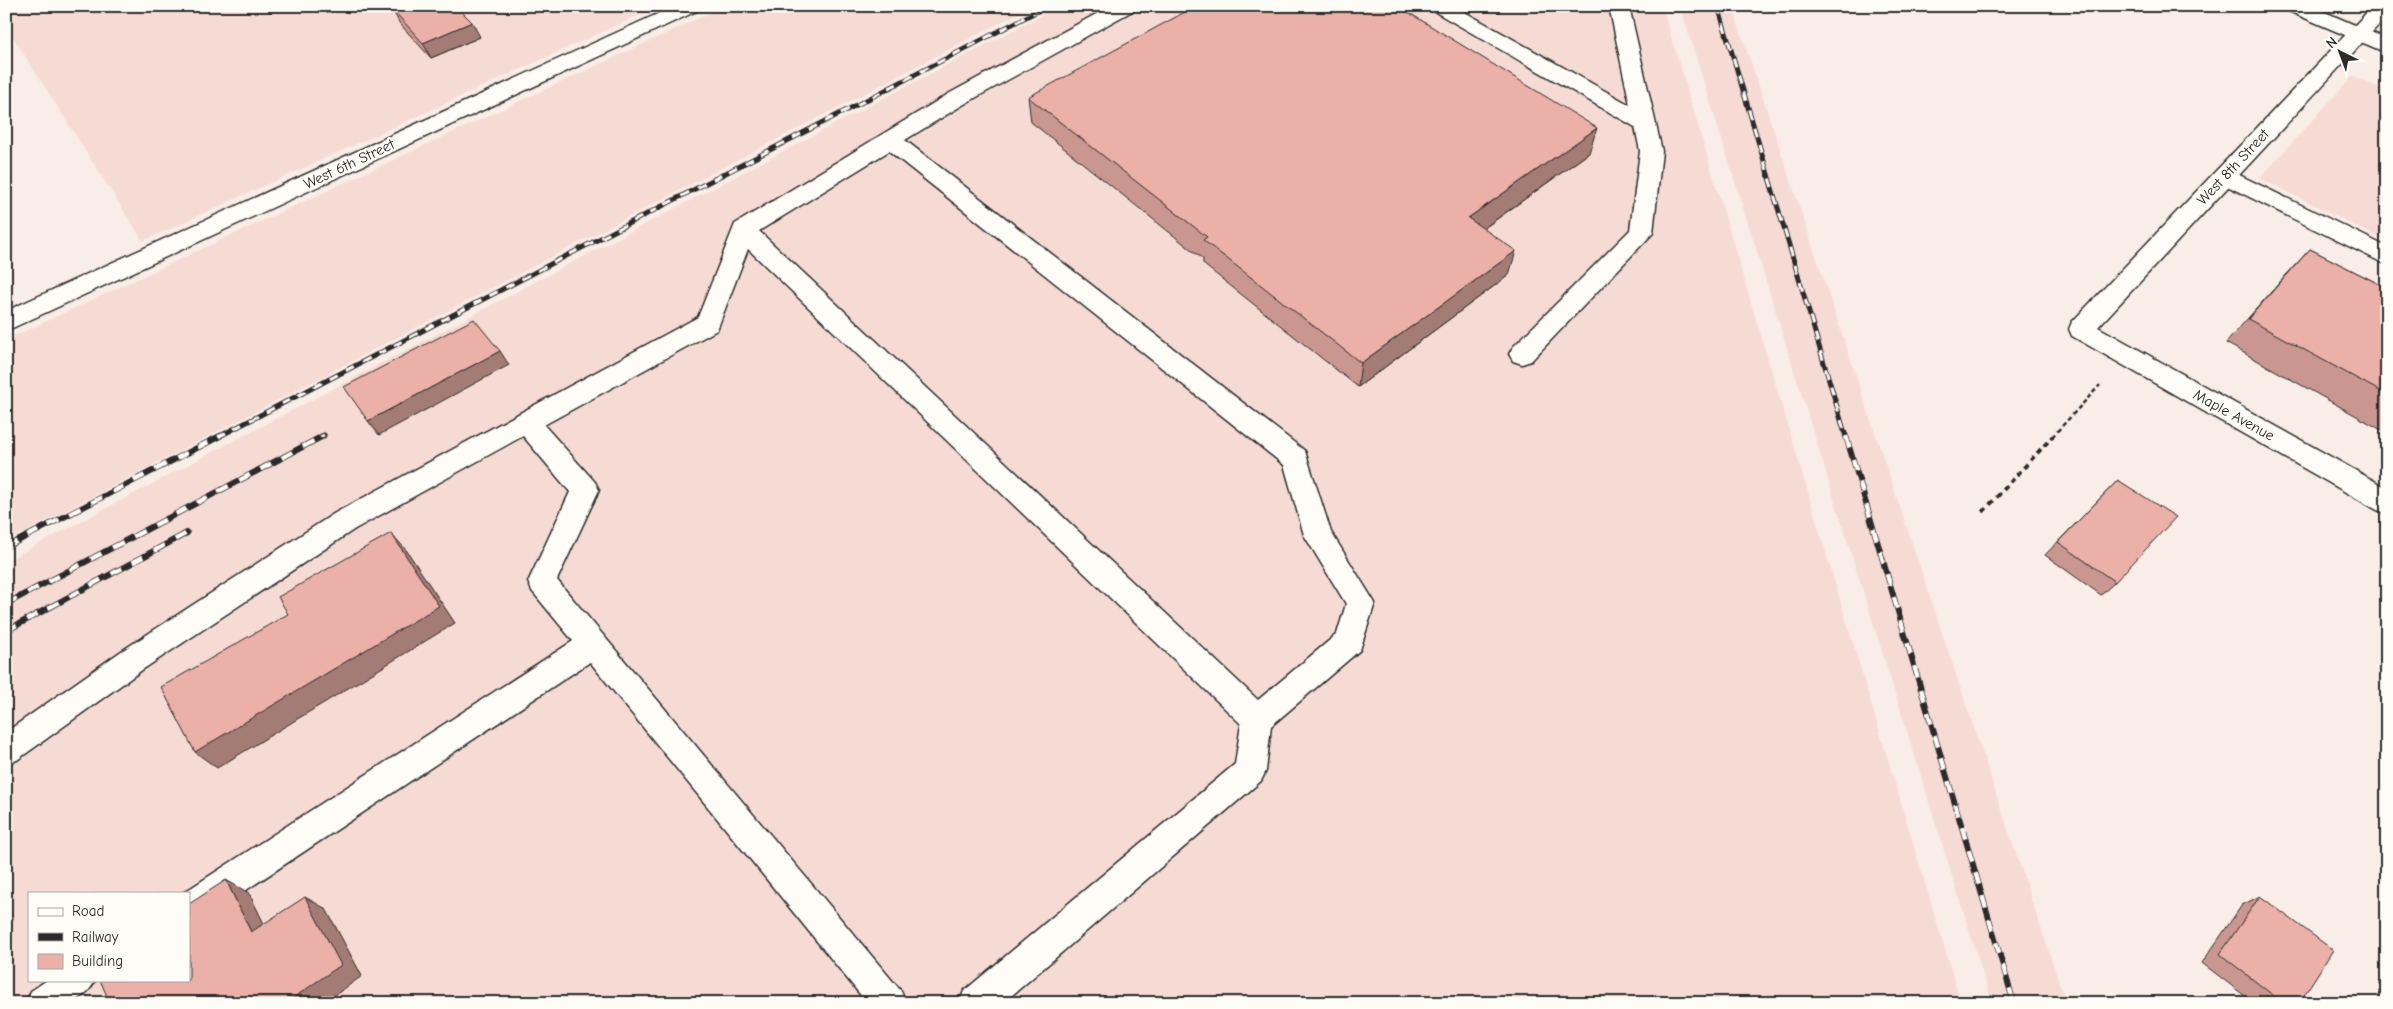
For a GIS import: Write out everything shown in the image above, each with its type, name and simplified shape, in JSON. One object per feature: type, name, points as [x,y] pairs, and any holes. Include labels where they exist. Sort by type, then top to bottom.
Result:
[{"type":"street","name":"West 6th Street","points":[[6,322],[692,6]]},
{"type":"street","points":[[6,750],[131,661],[345,521],[708,323],[744,230],[958,98],[1127,6]]},
{"type":"street","points":[[1439,6],[1645,123]]},
{"type":"street","points":[[1522,354],[1641,233],[1651,151],[1619,6]]},
{"type":"street","points":[[2293,6],[2387,47]]},
{"type":"street","name":"West 8th Street","points":[[2081,329],[2385,6]]},
{"type":"street","points":[[890,140],[1296,458],[1318,536],[1361,602],[1350,641],[1257,719],[1250,771],[976,1003]]},
{"type":"street","points":[[2225,176],[2387,256]]},
{"type":"street","points":[[744,230],[1257,719]]},
{"type":"street","name":"Maple Avenue","points":[[2081,329],[2387,502]]},
{"type":"street","points":[[526,422],[585,490],[542,582],[889,1003]]},
{"type":"street","points":[[190,907],[594,644]]},
{"type":"street","points":[[44,1003],[75,982]]},
{"type":"path","points":[[1983,512],[2127,355]]},
{"type":"shaded area","points":[[12,6],[659,6],[143,241],[6,26],[14,14]]},
{"type":"shaded area","points":[[725,6],[1032,6],[6,542],[6,340]]},
{"type":"shaded area","points":[[1059,6],[1662,6],[1961,1003],[6,1003],[6,561]]},
{"type":"shaded area","points":[[1680,6],[1732,6],[2066,1003],[1992,1003]]},
{"type":"shaded area","points":[[2353,76],[2387,91],[2387,242],[2260,178]]},
{"type":"building","points":[[399,6],[456,6],[472,22],[423,43],[392,9]]},
{"type":"building","points":[[1196,6],[1398,6],[1597,128],[1468,218],[1516,251],[1361,363],[1203,240],[1207,237],[1028,97]]},
{"type":"building","points":[[2310,249],[2387,288],[2387,395],[2248,319]]},
{"type":"building","points":[[474,319],[500,351],[368,421],[344,387]]},
{"type":"building","points":[[2118,480],[2176,517],[2115,582],[2058,542]]},
{"type":"building","points":[[391,533],[439,606],[195,752],[161,687],[288,614],[278,597]]},
{"type":"building","points":[[226,880],[251,932],[305,897],[341,965],[286,1003],[110,1003],[101,982],[190,982],[190,903]]},
{"type":"building","points":[[2260,896],[2333,950],[2299,1003],[2283,1003],[2220,954]]},
{"type":"railway","points":[[218,437],[1047,6]]},
{"type":"railway","points":[[1718,6],[1846,437]]},
{"type":"railway","points":[[320,437],[324,435]]},
{"type":"railway","points":[[6,547],[220,436]]},
{"type":"railway","points":[[6,604],[323,436]]},
{"type":"railway","points":[[1846,436],[2014,1003]]},
{"type":"railway","points":[[6,631],[187,533]]}]
